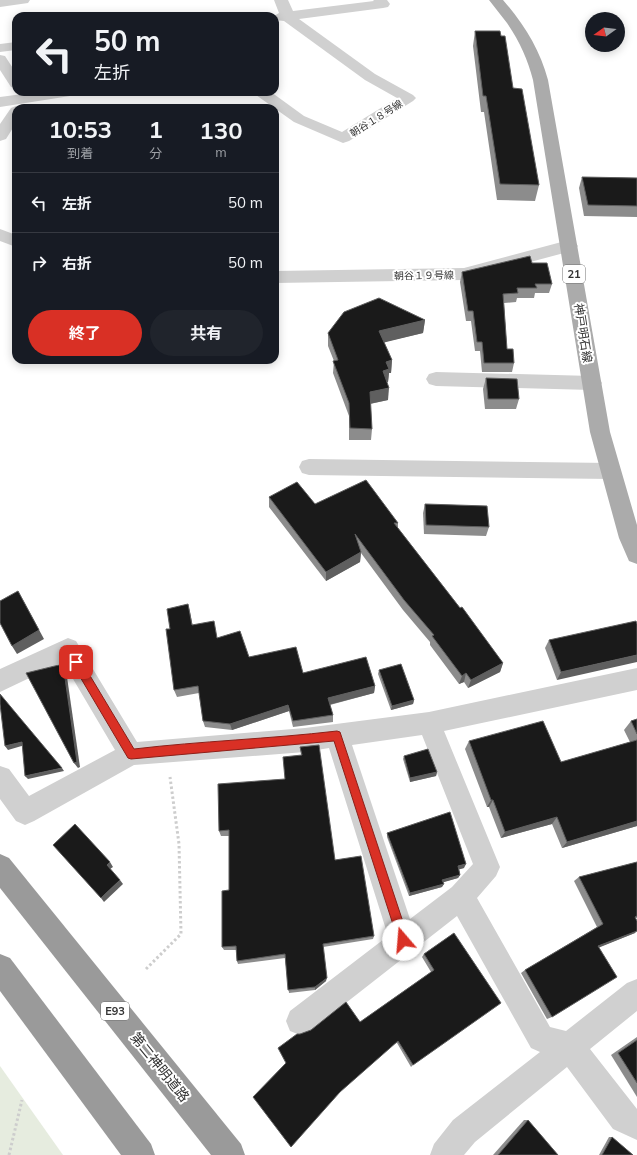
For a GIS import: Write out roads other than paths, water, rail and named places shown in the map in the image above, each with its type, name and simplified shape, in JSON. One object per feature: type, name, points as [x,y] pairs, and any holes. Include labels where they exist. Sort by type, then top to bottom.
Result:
[{"type":"highway","name":"第二神明道路","points":[[0,867],[230,1155]]},
{"type":"highway","points":[[0,968],[140,1155]]},
{"type":"main road","name":"神戸明石線","points":[[496,0],[508,14],[523,36],[538,69],[548,119],[600,432],[630,538],[637,555]]},
{"type":"street","points":[[0,3],[23,0]]},
{"type":"street","points":[[281,0],[281,17],[383,4],[380,0]]},
{"type":"street","name":"朝谷１８号線","points":[[279,105],[299,119],[343,138],[408,98],[370,77],[281,17]]},
{"type":"street","points":[[0,48],[12,46]]},
{"type":"street","points":[[0,59],[12,78]]},
{"type":"street","points":[[0,102],[42,96]]},
{"type":"street","name":"朝谷１８号線","points":[[267,96],[278,104]]},
{"type":"street","points":[[0,136],[12,117]]},
{"type":"street","points":[[0,235],[12,240]]},
{"type":"street","name":"朝谷１９号線","points":[[279,277],[464,274],[569,246]]},
{"type":"street","points":[[436,379],[592,383]]},
{"type":"street","points":[[309,467],[611,471]]},
{"type":"street","points":[[0,681],[68,648],[131,754]]},
{"type":"street","points":[[0,778],[25,812],[131,754],[305,740],[428,723],[637,679]]},
{"type":"street","points":[[300,1021],[461,896],[487,867],[428,723]]},
{"type":"street","points":[[337,736],[403,940]]},
{"type":"street","points":[[461,896],[540,1038],[570,1047],[624,1118],[637,1124]]},
{"type":"street","points":[[445,1155],[464,1131],[637,993]]}]
